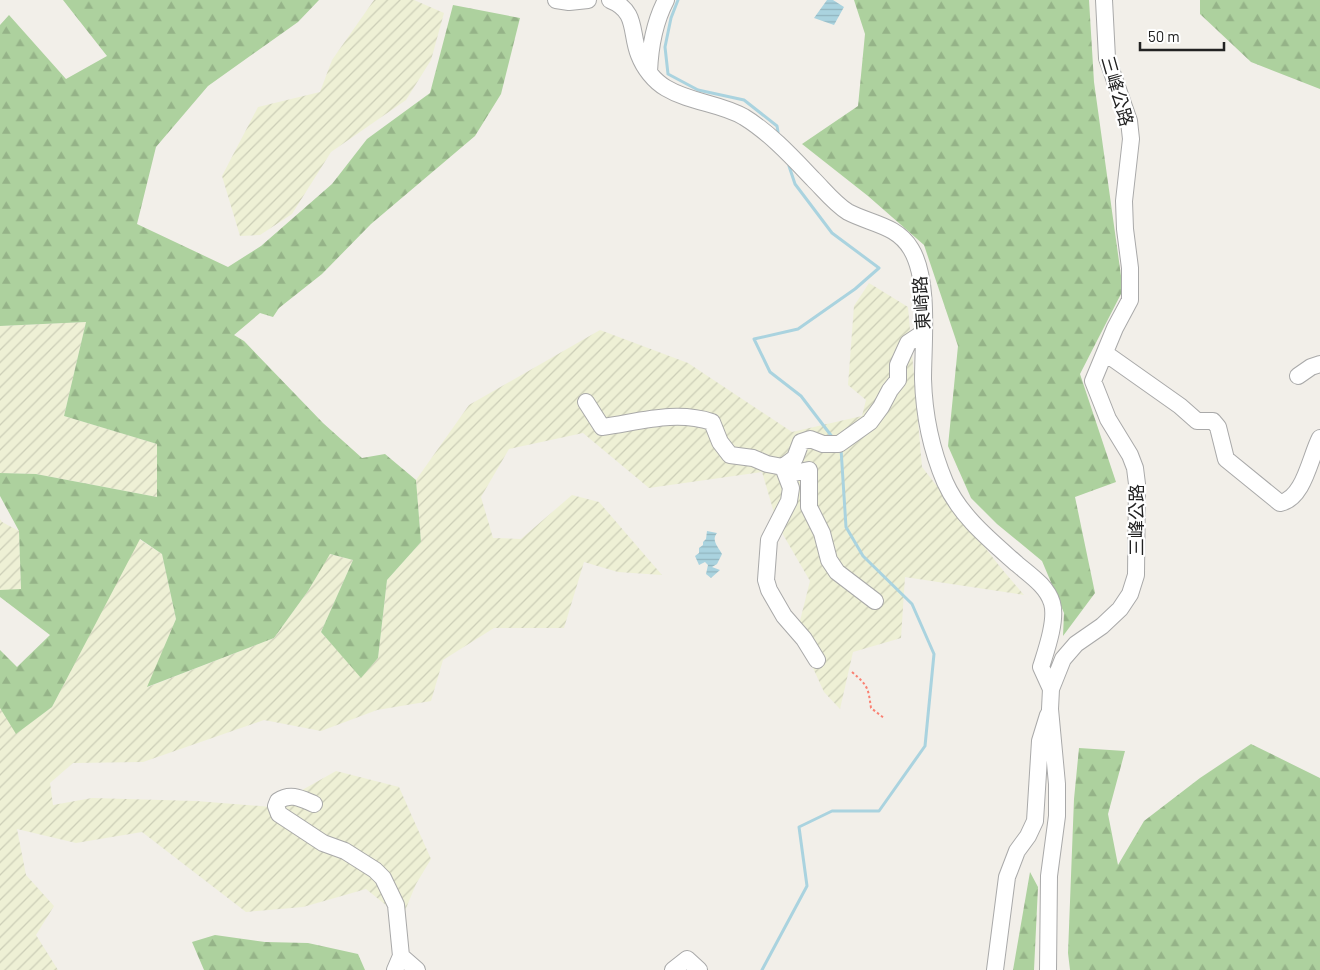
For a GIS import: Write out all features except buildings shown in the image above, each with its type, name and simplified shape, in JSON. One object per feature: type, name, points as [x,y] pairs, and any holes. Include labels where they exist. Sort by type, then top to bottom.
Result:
[{"type":"street","points":[[556,0],[569,2],[588,0]]},
{"type":"street","name":"東崎路","points":[[610,0],[622,7],[630,16],[638,54],[649,73],[664,87],[681,96],[721,107],[743,116],[783,148],[829,196],[848,212],[892,230],[904,238],[912,251],[921,274],[923,381],[926,417],[936,459],[947,485],[962,511],[988,538],[1040,584],[1048,594],[1054,612],[1048,646],[1041,667],[1051,689]]},
{"type":"street","points":[[649,73],[650,46],[666,0]]},
{"type":"street","name":"三峰公路","points":[[1048,970],[1049,876],[1057,816],[1057,784],[1050,708],[1051,689],[1062,659],[1076,644],[1102,626],[1120,609],[1130,594],[1136,575],[1136,468],[1108,419],[1093,381],[1130,300],[1130,268],[1125,229],[1124,201],[1131,139],[1130,121],[1106,58],[1104,0]]},
{"type":"street","points":[[783,467],[795,458],[801,442],[810,439],[823,444],[834,444],[870,422],[898,380],[898,365],[908,343],[923,333]]},
{"type":"street","points":[[1105,354],[1180,406],[1197,421],[1212,421],[1218,427],[1226,459],[1280,503],[1286,502],[1293,497],[1307,474],[1314,450],[1320,438]]},
{"type":"street","points":[[1298,376],[1311,367],[1320,364]]},
{"type":"street","points":[[586,402],[602,427],[664,417],[696,417],[712,422],[720,442],[730,455],[753,458],[767,464],[783,467],[794,473],[809,470],[809,507],[822,533],[829,560],[837,572],[875,601]]},
{"type":"street","points":[[783,467],[791,488],[789,501],[769,540],[766,580],[769,590],[784,616],[804,639],[817,660]]},
{"type":"street","points":[[995,970],[1007,877],[1017,851],[1028,836],[1035,821],[1040,741],[1050,708]]},
{"type":"street","points":[[314,804],[290,796],[278,801],[276,806],[279,814],[286,819],[323,843],[345,851],[375,870],[383,878],[396,905],[398,963],[417,970]]},
{"type":"street","points":[[673,970],[687,960],[699,970]]},
{"type":"path","points":[[852,672],[865,684],[869,692],[871,708],[884,718]]},
{"type":"green space","points":[[63,0],[319,0],[298,22],[208,86],[156,147],[137,224],[228,267],[261,246],[332,184],[367,139],[430,93],[453,5],[520,18],[501,94],[475,136],[371,224],[322,274],[279,308],[273,317],[260,313],[234,335],[244,341],[323,423],[362,458],[385,454],[416,480],[421,542],[387,580],[378,658],[361,678],[321,632],[353,560],[330,554],[308,591],[274,638],[147,687],[176,619],[162,554],[140,539],[52,707],[16,734],[0,708],[0,650],[17,667],[50,635],[0,597],[0,590],[21,589],[19,531],[0,496],[0,473],[36,474],[157,497],[157,444],[64,416],[86,322],[0,326],[0,25],[9,15],[66,79],[107,56]]},
{"type":"green space","points":[[374,0],[414,0],[444,13],[431,60],[406,100],[331,152],[292,214],[260,235],[240,236],[222,176],[258,107],[320,92],[332,60]]},
{"type":"green space","points":[[854,0],[1089,0],[1094,82],[1123,290],[1080,374],[1116,482],[1075,497],[1095,593],[1063,636],[1064,613],[1042,561],[997,524],[971,498],[948,446],[958,346],[924,245],[868,196],[802,144],[858,106],[865,34]]},
{"type":"green space","points":[[1200,0],[1320,0],[1320,89],[1251,62],[1200,14]]},
{"type":"green space","points":[[869,283],[908,307],[922,467],[1024,595],[905,577],[901,638],[853,652],[840,709],[824,692],[797,633],[810,581],[778,526],[762,472],[649,488],[583,433],[509,449],[481,497],[493,538],[521,539],[572,495],[599,502],[662,575],[618,572],[584,562],[564,628],[494,628],[443,660],[431,701],[377,710],[321,731],[264,720],[143,762],[73,763],[50,783],[53,805],[92,798],[196,801],[272,807],[336,771],[399,787],[431,859],[416,884],[402,918],[366,889],[303,907],[246,912],[142,832],[76,843],[17,829],[26,875],[54,906],[36,935],[58,970],[0,970],[0,708],[17,733],[52,707],[139,539],[162,554],[176,619],[148,687],[274,638],[308,591],[329,554],[353,560],[321,632],[361,677],[378,658],[387,580],[421,542],[416,480],[469,405],[600,330],[688,363],[792,432],[862,416],[866,400],[848,385],[854,306]]},
{"type":"green space","points":[[86,322],[64,416],[157,444],[157,497],[36,474],[0,473],[0,326]]},
{"type":"green space","points":[[0,519],[19,531],[21,590],[0,590]]},
{"type":"green space","points":[[1251,744],[1320,778],[1320,970],[1070,970],[1068,953],[1074,799],[1079,748],[1125,751],[1108,814],[1118,865],[1144,821],[1200,778]]},
{"type":"green space","points":[[1030,872],[1038,887],[1034,970],[1013,970]]},
{"type":"green space","points":[[215,935],[265,942],[308,943],[358,954],[365,970],[204,970],[192,942]]},
{"type":"water","points":[[827,0],[833,0],[844,7],[834,25],[814,18]]},
{"type":"water","points":[[707,531],[717,533],[715,541],[722,554],[717,564],[712,567],[720,570],[711,578],[706,574],[708,565],[705,562],[699,565],[695,556],[699,553],[699,548],[706,539]]},
{"type":"waterway","points":[[678,0],[671,18],[665,47],[668,74],[698,90],[744,100],[777,126],[778,132]]},
{"type":"waterway","points":[[789,166],[795,184],[832,233],[879,268],[855,289],[798,329],[754,339],[770,372],[801,396],[833,438]]},
{"type":"waterway","points":[[762,970],[807,886],[799,827],[832,811],[879,811],[925,746],[934,654],[912,604],[863,556],[846,527],[841,449]]}]
